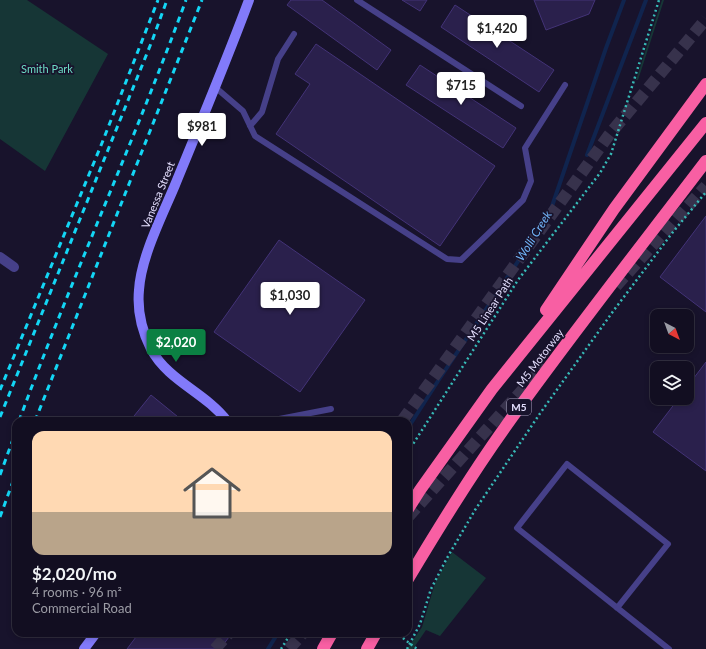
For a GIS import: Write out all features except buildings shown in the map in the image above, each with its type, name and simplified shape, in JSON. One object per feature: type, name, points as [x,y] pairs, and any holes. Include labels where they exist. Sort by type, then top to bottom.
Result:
[{"type":"highway","points":[[492,389],[614,209],[706,84]]},
{"type":"highway","name":"M5 Motorway","points":[[412,503],[492,389],[706,123]]},
{"type":"highway","name":"M5 Motorway","points":[[412,573],[455,503],[505,427],[565,345],[706,161]]},
{"type":"highway","points":[[643,245],[706,169]]},
{"type":"highway","points":[[323,649],[330,637]]},
{"type":"highway","points":[[367,649],[374,637]]},
{"type":"main road","name":"Vanessa Street","points":[[223,417],[210,404],[169,372],[152,350],[144,332],[138,308],[139,290],[140,277],[149,249],[249,0]]},
{"type":"main road","points":[[84,649],[93,637]]},
{"type":"street","points":[[0,257],[14,267]]},
{"type":"lane","points":[[357,0],[521,106]]},
{"type":"lane","points":[[250,126],[262,112],[278,60],[294,34]]},
{"type":"lane","points":[[215,87],[243,111],[255,136],[440,255],[447,259],[461,260],[523,200],[531,181],[524,148],[565,85]]},
{"type":"lane","points":[[290,417],[331,409]]},
{"type":"lane","points":[[617,608],[668,544],[567,464],[517,528],[617,608],[669,649]]},
{"type":"path","name":"M5 Linear Path","points":[[412,446],[518,280],[600,173],[611,154],[659,0]]},
{"type":"path","points":[[407,649],[420,624],[434,582],[463,529],[480,503],[541,412],[610,315],[673,232],[706,192]]},
{"type":"path","points":[[281,649],[288,637]]},
{"type":"path","points":[[401,637],[417,649]]},
{"type":"green space","name":"Smith Park","points":[[0,0],[27,0],[108,54],[45,171],[0,139]]},
{"type":"green space","points":[[662,0],[664,0],[638,80],[636,80]]},
{"type":"green space","points":[[452,552],[486,578],[440,636],[426,630],[413,649],[407,649],[422,627],[435,583]]},
{"type":"waterway","name":"Wolli Creek","points":[[412,422],[549,215],[624,0]]},
{"type":"waterway","points":[[587,155],[646,0]]},
{"type":"waterway","name":"Wolli Creek","points":[[268,649],[276,637]]},
{"type":"tunnel","points":[[405,417],[609,135],[706,19]]},
{"type":"tunnel","points":[[616,286],[706,186]]},
{"type":"tunnel","points":[[412,513],[545,365]]},
{"type":"tunnel","points":[[215,649],[226,637]]},
{"type":"tunnel","points":[[289,649],[300,637]]},
{"type":"railway","points":[[0,390],[102,143],[158,0]]},
{"type":"railway","points":[[0,417],[152,41],[167,0]]},
{"type":"railway","points":[[21,417],[186,0]]},
{"type":"railway","points":[[37,417],[202,0]]},
{"type":"railway","points":[[0,475],[12,442]]},
{"type":"railway","points":[[0,517],[12,484]]}]
